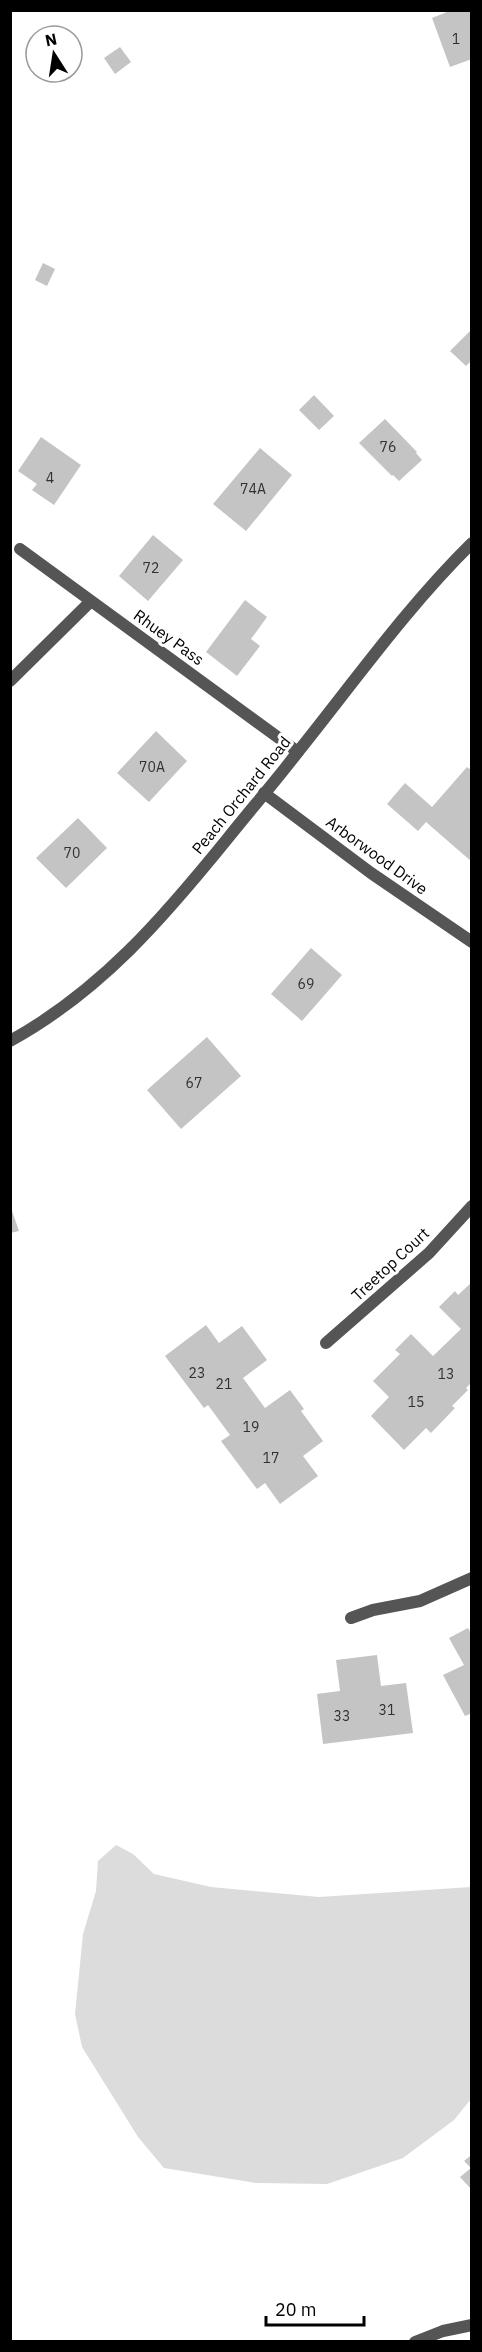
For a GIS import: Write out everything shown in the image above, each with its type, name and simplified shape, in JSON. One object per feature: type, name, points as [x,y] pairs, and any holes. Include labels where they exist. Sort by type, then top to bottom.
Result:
[{"type":"street","name":"Peach Orchard Road","points":[[10,1041],[74,1001],[124,957],[175,902],[298,752],[346,688],[425,593],[471,543]]},
{"type":"street","name":"Rhuey Pass","points":[[20,549],[298,752]]},
{"type":"street","points":[[10,681],[91,601]]},
{"type":"street","name":"Arborwood Drive","points":[[264,793],[371,873],[471,942]]},
{"type":"street","name":"Treetop Court","points":[[326,1343],[429,1253],[471,1206]]},
{"type":"street","points":[[351,1618],[373,1610],[428,1598],[471,1578]]},
{"type":"street","points":[[415,2342],[443,2331],[471,2325]]},
{"type":"shaded area","points":[[116,1845],[133,1854],[154,1874],[211,1887],[319,1897],[471,1887],[471,2099],[454,2120],[403,2158],[327,2184],[256,2183],[164,2168],[138,2137],[82,2047],[75,2014],[83,1934],[96,1891],[98,1861]]},
{"type":"building","points":[[452,10],[472,10],[472,59],[450,67],[432,18]]},
{"type":"building","points":[[120,47],[131,62],[115,74],[104,58]]},
{"type":"building","points":[[43,263],[55,269],[47,286],[35,280]]},
{"type":"building","points":[[472,329],[472,360],[466,366],[450,351]]},
{"type":"building","points":[[314,395],[334,416],[319,430],[299,410]]},
{"type":"building","points":[[385,419],[422,460],[399,481],[359,443]]},
{"type":"building","points":[[41,437],[81,465],[54,505],[32,490],[37,484],[18,471]]},
{"type":"building","points":[[260,448],[292,475],[246,531],[213,504]]},
{"type":"building","points":[[153,535],[183,560],[148,601],[119,576]]},
{"type":"building","points":[[245,600],[267,617],[251,639],[260,646],[237,676],[206,652]]},
{"type":"building","points":[[156,731],[187,761],[149,802],[117,773]]},
{"type":"building","points":[[467,767],[472,771],[472,862],[426,822],[418,831],[387,804],[405,783],[432,807]]},
{"type":"building","points":[[78,818],[107,848],[66,888],[36,858]]},
{"type":"building","points":[[311,948],[342,975],[302,1021],[271,994]]},
{"type":"building","points":[[207,1037],[241,1076],[181,1129],[147,1090]]},
{"type":"building","points":[[10,1205],[19,1231],[10,1233]]},
{"type":"building","points":[[472,1282],[472,1382],[466,1388],[468,1390],[452,1406],[455,1408],[431,1433],[426,1428],[404,1450],[371,1416],[389,1397],[373,1381],[400,1354],[395,1350],[411,1334],[433,1356],[461,1329],[439,1307],[455,1291],[458,1295]]},
{"type":"building","points":[[206,1325],[219,1343],[242,1326],[267,1360],[243,1378],[265,1408],[290,1390],[304,1409],[301,1411],[323,1441],[303,1456],[318,1476],[280,1504],[265,1483],[257,1489],[221,1441],[230,1435],[208,1405],[204,1408],[165,1356]]},
{"type":"building","points":[[468,1628],[472,1635],[472,1713],[465,1716],[443,1675],[464,1665],[449,1638]]},
{"type":"building","points":[[377,1655],[381,1686],[406,1683],[413,1733],[323,1744],[317,1694],[340,1691],[336,1660]]},
{"type":"building","points":[[472,2157],[472,2190],[460,2177],[471,2168],[464,2161]]}]
